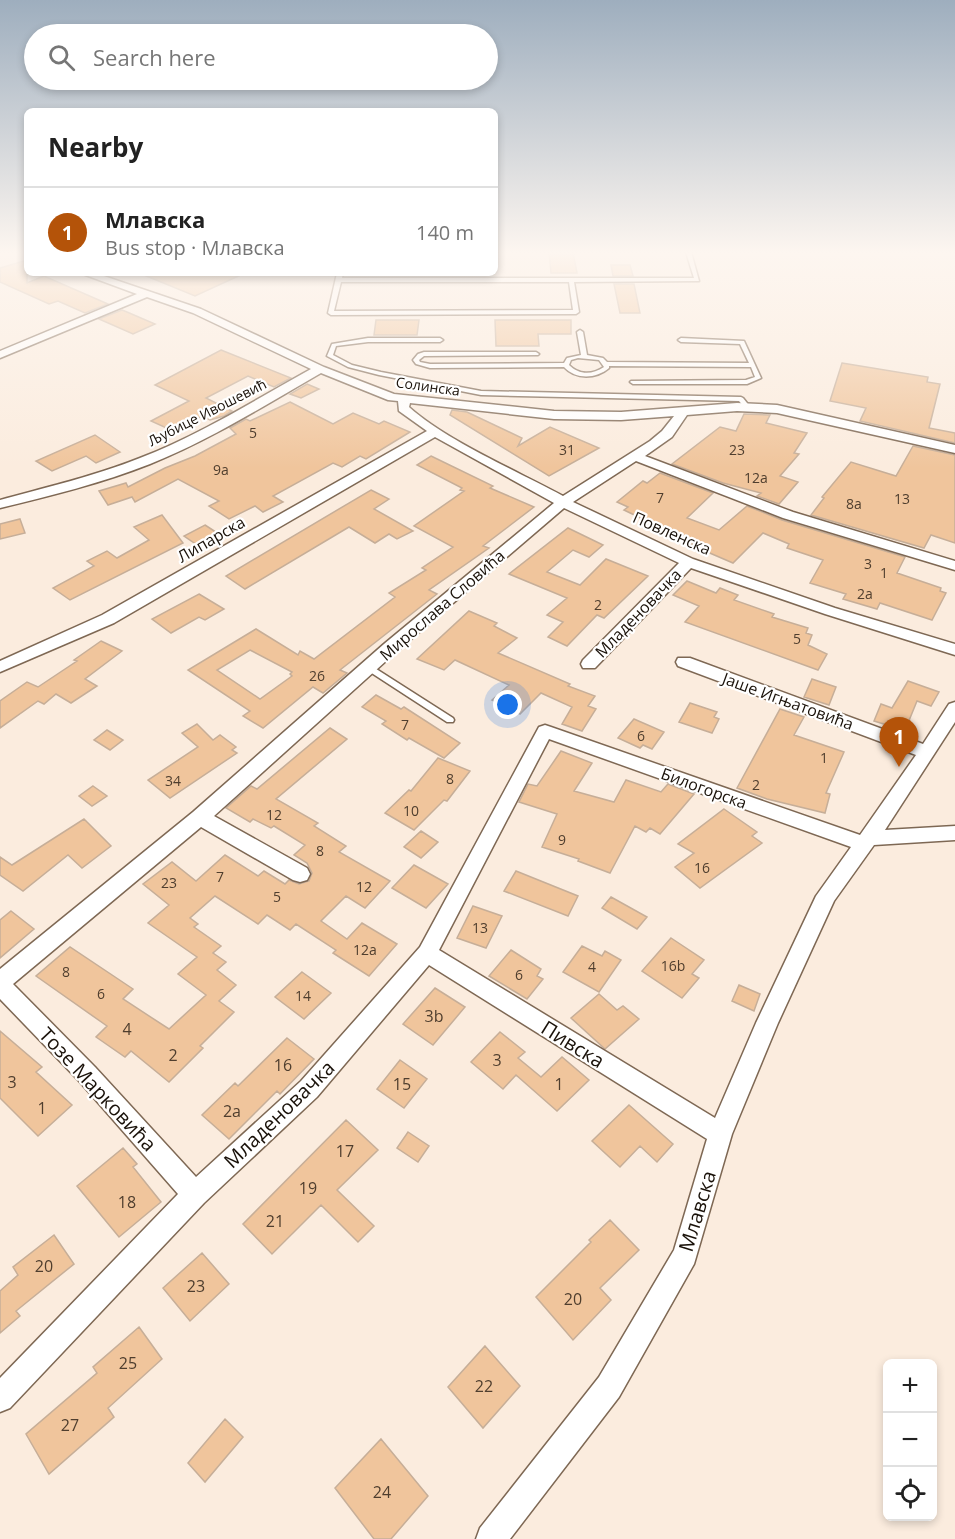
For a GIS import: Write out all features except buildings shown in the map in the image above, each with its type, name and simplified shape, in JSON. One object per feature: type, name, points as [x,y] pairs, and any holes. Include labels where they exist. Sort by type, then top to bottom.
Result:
[{"type":"street","points":[[0,355],[75,324]]},
{"type":"street","name":"Солинска","points":[[226,324],[320,369],[382,394],[405,399],[554,415],[621,416],[748,408],[777,410],[955,449]]},
{"type":"street","name":"Љубице Ивошевић","points":[[0,504],[106,474],[166,452],[212,430],[320,369]]},
{"type":"street","name":"Повленска","points":[[405,399],[403,408],[408,414],[434,432],[563,502],[688,562],[830,611],[955,650]]},
{"type":"street","points":[[637,457],[667,434],[682,413]]},
{"type":"street","name":"Липарска","points":[[0,667],[108,619],[434,432]]},
{"type":"street","points":[[637,457],[788,515],[955,566]]},
{"type":"street","name":"Мирослава Словића","points":[[0,984],[200,817],[563,502],[637,457]]},
{"type":"street","name":"Младеновачка","points":[[589,664],[688,562]]},
{"type":"street","name":"Јаше Игњатовића","points":[[684,662],[926,752]]},
{"type":"street","name":"Млавска","points":[[491,1539],[609,1387],[685,1255],[720,1134],[767,1023],[826,896],[890,809],[955,708]]},
{"type":"street","name":"Младеновачка","points":[[0,1398],[195,1194],[309,1089],[427,954],[545,731]]},
{"type":"street","name":"Билогорска","points":[[545,731],[866,841]]},
{"type":"street","points":[[200,817],[300,874]]},
{"type":"street","points":[[866,841],[955,833]]},
{"type":"street","name":"Пивска","points":[[427,954],[720,1134]]},
{"type":"street","name":"Тозе Марковића","points":[[0,984],[87,1074],[195,1194]]},
{"type":"lane","points":[[580,332],[584,355]]},
{"type":"lane","points":[[440,340],[368,340],[334,345],[330,356],[350,366],[381,374],[481,393],[741,399],[748,408]]},
{"type":"lane","points":[[633,382],[747,382],[758,378],[742,342],[681,340]]},
{"type":"lane","points":[[536,354],[424,354],[416,357],[416,360],[418,363],[430,366],[566,364],[573,357],[584,355],[601,358],[607,364],[753,365]]},
{"type":"lane","points":[[566,364],[575,373],[588,375],[605,370],[607,364]]},
{"type":"lane","points":[[588,375],[591,395]]},
{"type":"lane","points":[[370,668],[450,720]]},
{"type":"place","name":"Млавска","points":[[899,767]]}]
